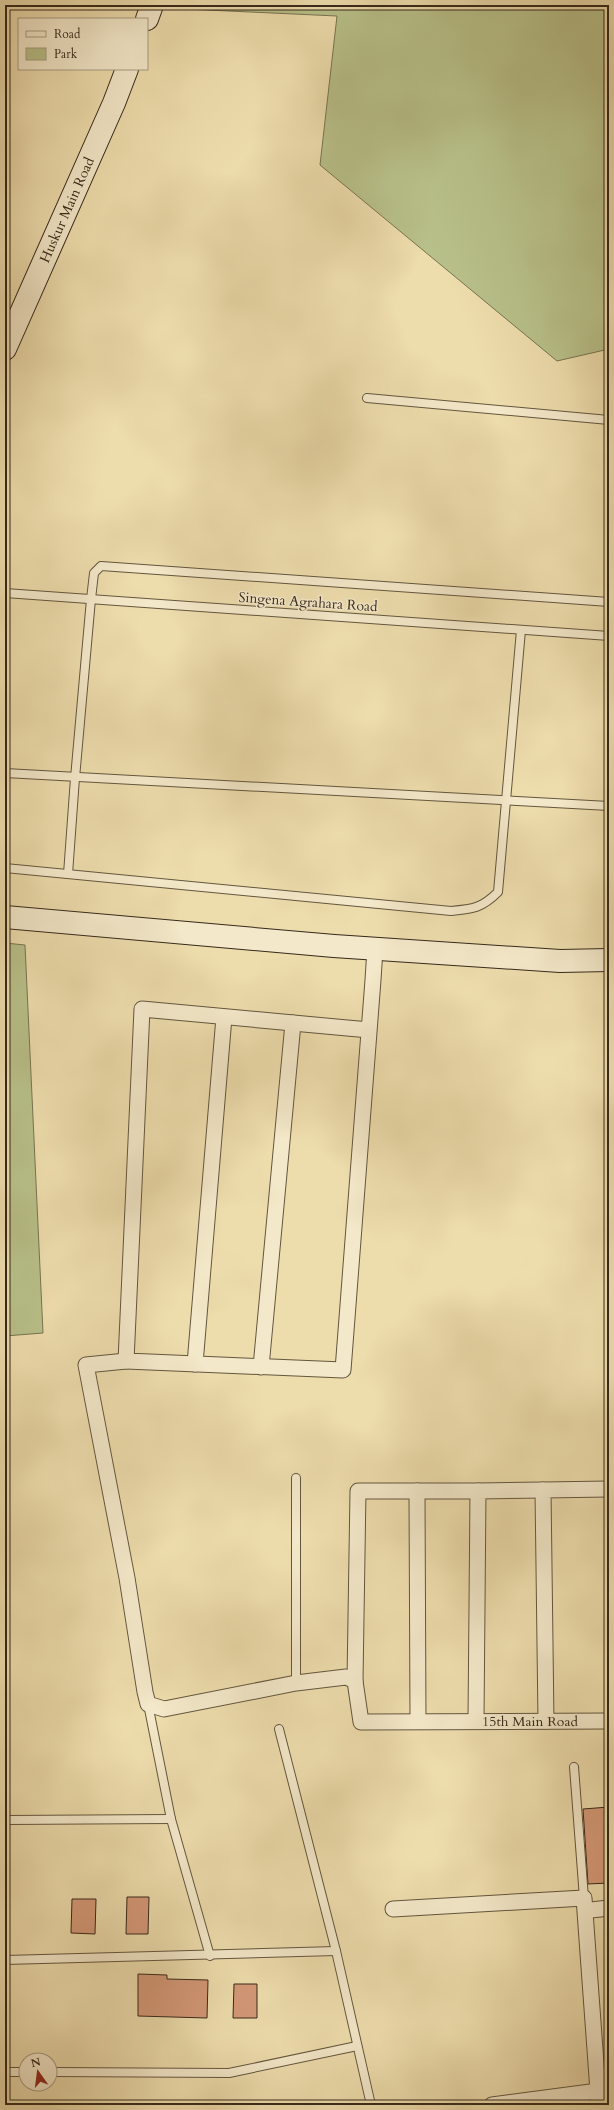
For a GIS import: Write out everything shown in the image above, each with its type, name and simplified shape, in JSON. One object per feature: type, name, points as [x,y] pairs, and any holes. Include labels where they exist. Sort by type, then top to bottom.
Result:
[{"type":"street","points":[[147,18],[152,5]]},
{"type":"street","name":"Huskur Main Road","points":[[5,350],[128,70]]},
{"type":"street","points":[[5,917],[376,949],[560,961],[609,960]]},
{"type":"street","points":[[376,949],[343,1370],[126,1361],[86,1365],[127,1578],[148,1704],[164,1709],[296,1683],[346,1677],[355,1681],[358,1491],[609,1489]]},
{"type":"street","points":[[126,1361],[142,1010],[369,1030]]},
{"type":"street","points":[[195,1364],[224,1017]]},
{"type":"street","points":[[262,1367],[293,1023]]},
{"type":"street","points":[[543,1490],[546,1721]]},
{"type":"street","points":[[417,1491],[418,1721]]},
{"type":"street","points":[[476,1721],[478,1491]]},
{"type":"street","name":"15th Main Road","points":[[355,1681],[361,1722],[609,1721]]},
{"type":"street","points":[[393,1909],[588,1904],[609,1908]]},
{"type":"street","points":[[492,2105],[599,2098],[588,1904]]},
{"type":"lane","points":[[367,398],[609,420]]},
{"type":"lane","points":[[68,874],[91,599],[94,574],[101,566],[609,602]]},
{"type":"lane","name":"Singena Agrahara Road","points":[[5,593],[609,636]]},
{"type":"lane","points":[[5,868],[451,911],[473,909],[488,903],[498,892],[521,630]]},
{"type":"lane","points":[[5,773],[609,806]]},
{"type":"lane","points":[[296,1478],[296,1683]]},
{"type":"lane","points":[[148,1704],[171,1819],[210,1956]]},
{"type":"lane","points":[[279,1729],[336,1951],[371,2105]]},
{"type":"lane","points":[[574,1767],[588,1904]]},
{"type":"lane","points":[[5,1820],[171,1819]]},
{"type":"lane","points":[[5,1960],[210,1956],[336,1951]]},
{"type":"lane","points":[[58,2072],[229,2073],[357,2046]]},
{"type":"lane","points":[[5,2072],[18,2072]]},
{"type":"green space","points":[[165,5],[609,5],[609,349],[557,361],[320,165],[337,16],[163,8]]},
{"type":"green space","points":[[5,943],[25,945],[43,1333],[5,1336]]},
{"type":"building","points":[[609,1807],[609,1883],[588,1884],[583,1809]]},
{"type":"building","points":[[127,1897],[149,1897],[148,1934],[126,1934]]},
{"type":"building","points":[[72,1899],[96,1899],[95,1934],[71,1933]]},
{"type":"building","points":[[138,1974],[167,1975],[167,1979],[208,1980],[207,2018],[138,2016]]},
{"type":"building","points":[[234,1984],[257,1984],[257,2018],[233,2018]]}]
